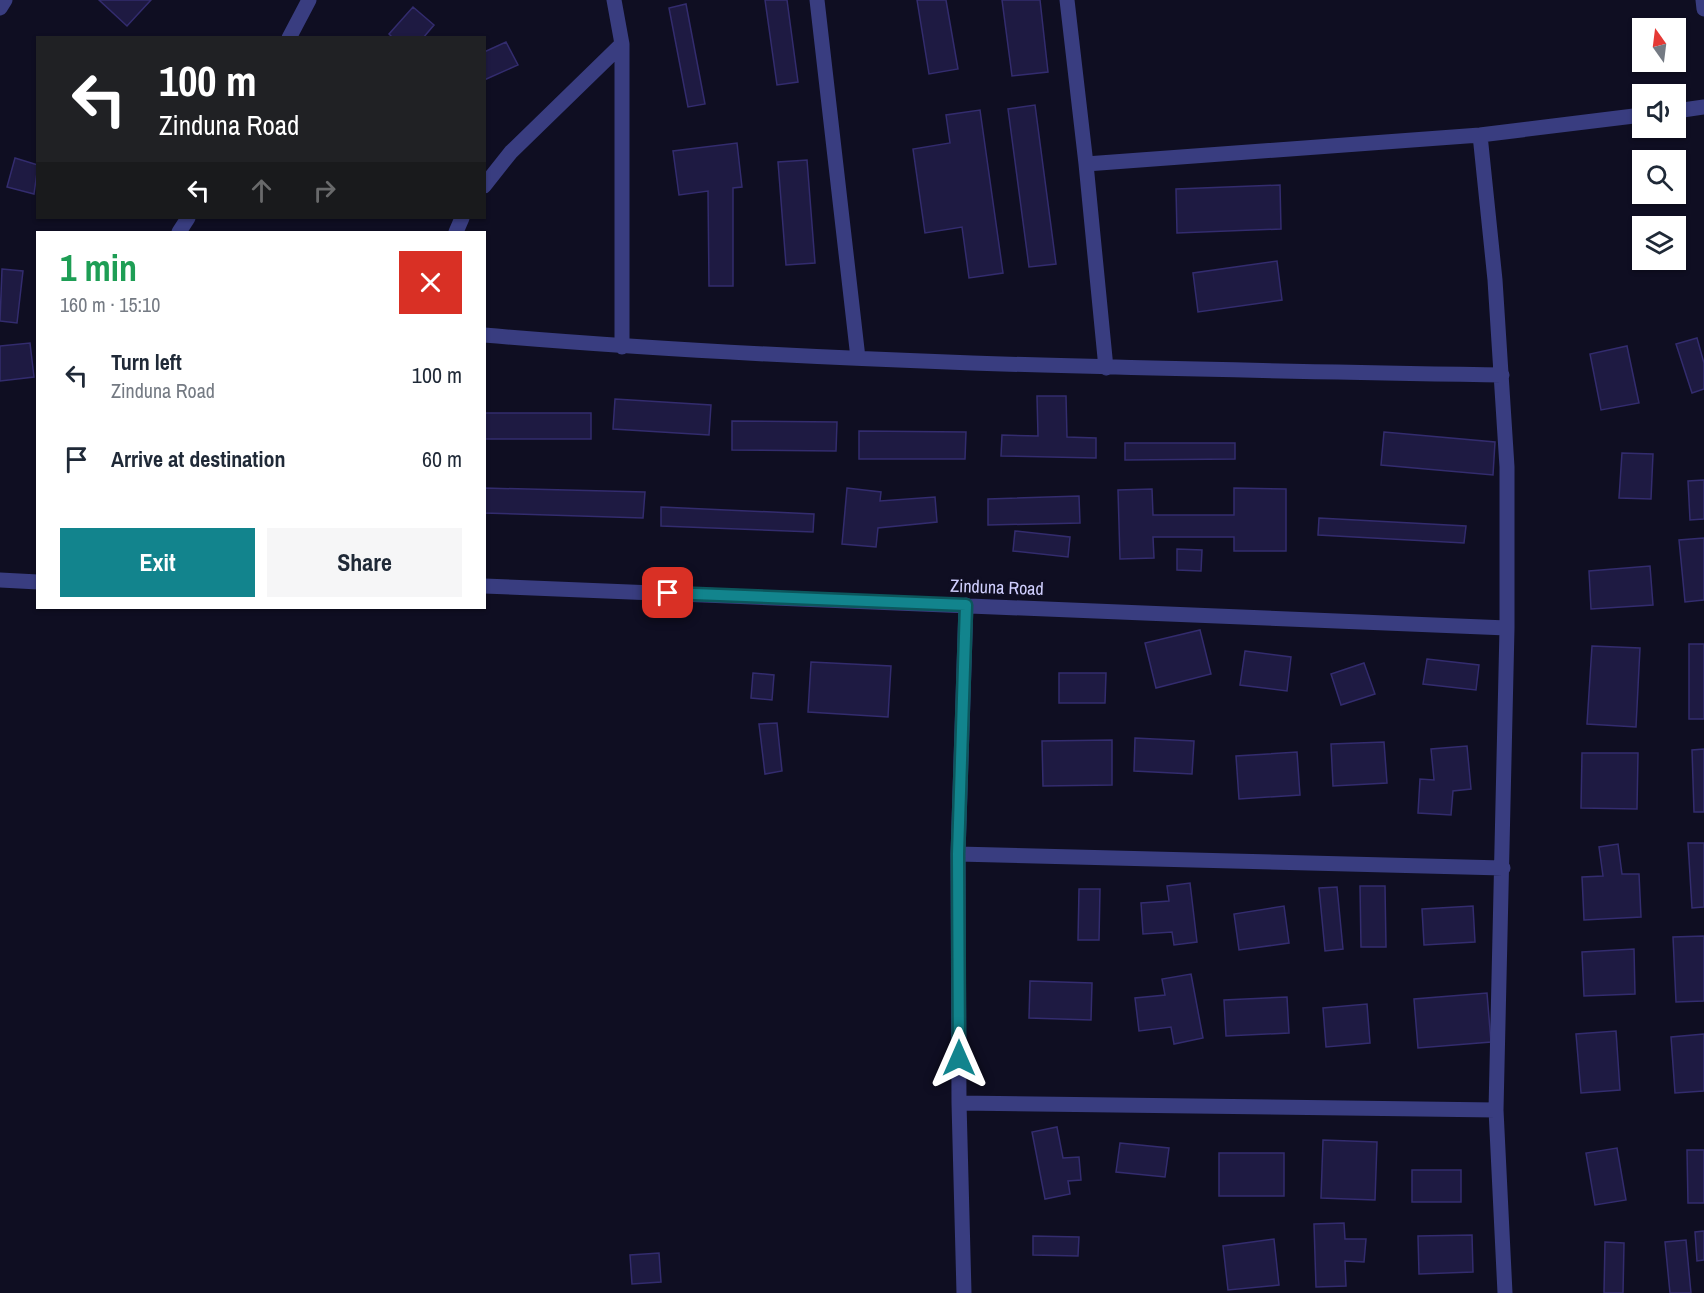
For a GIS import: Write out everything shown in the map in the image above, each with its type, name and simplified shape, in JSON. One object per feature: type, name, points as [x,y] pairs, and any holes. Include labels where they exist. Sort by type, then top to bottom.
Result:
[{"type":"street","points":[[0,8],[5,0]]},
{"type":"street","points":[[289,36],[309,0]]},
{"type":"street","points":[[614,0],[622,44],[622,347]]},
{"type":"street","points":[[817,0],[858,358]]},
{"type":"street","points":[[1067,0],[1106,368]]},
{"type":"street","points":[[1703,0],[1704,9]]},
{"type":"street","points":[[486,183],[511,152],[622,44]]},
{"type":"street","points":[[1686,110],[1704,107]]},
{"type":"street","points":[[1086,164],[1480,135],[1632,116]]},
{"type":"street","points":[[1480,135],[1502,375],[1507,467],[1503,868],[1496,1110],[1505,1293]]},
{"type":"street","points":[[486,335],[622,347],[1106,368],[1502,375]]},
{"type":"street","points":[[0,580],[36,582]]},
{"type":"street","name":"Zinduna Road","points":[[486,586],[1507,628]]},
{"type":"street","points":[[964,1293],[959,1103],[958,854],[966,605]]},
{"type":"street","points":[[958,854],[1503,868]]},
{"type":"street","points":[[959,1103],[1496,1110]]},
{"type":"building","points":[[99,0],[151,0],[127,26]]},
{"type":"building","points":[[765,0],[787,0],[798,82],[777,85]]},
{"type":"building","points":[[917,0],[946,0],[958,69],[929,74]]},
{"type":"building","points":[[1002,0],[1040,0],[1048,72],[1012,76]]},
{"type":"building","points":[[686,4],[705,104],[688,107],[669,8]]},
{"type":"building","points":[[413,7],[434,25],[425,36],[391,36],[389,34]]},
{"type":"building","points":[[506,42],[518,65],[486,79],[486,51]]},
{"type":"building","points":[[1035,105],[1056,264],[1029,267],[1008,109]]},
{"type":"building","points":[[980,110],[1003,273],[969,278],[962,227],[925,233],[913,149],[950,143],[946,115]]},
{"type":"building","points":[[737,143],[742,187],[733,188],[733,286],[709,286],[708,191],[679,195],[673,151]]},
{"type":"building","points":[[15,158],[36,164],[34,194],[7,187]]},
{"type":"building","points":[[807,160],[815,263],[786,265],[778,162]]},
{"type":"building","points":[[1280,185],[1281,229],[1177,233],[1176,189]]},
{"type":"building","points":[[1277,261],[1282,300],[1198,312],[1193,273]]},
{"type":"building","points":[[2,269],[23,271],[17,323],[0,321]]},
{"type":"building","points":[[1697,338],[1704,363],[1704,389],[1692,393],[1676,344]]},
{"type":"building","points":[[30,343],[34,377],[0,381],[0,346]]},
{"type":"building","points":[[1627,346],[1639,403],[1601,410],[1590,354]]},
{"type":"building","points":[[1037,396],[1066,396],[1067,437],[1096,438],[1096,458],[1001,456],[1002,435],[1038,436]]},
{"type":"building","points":[[615,399],[711,405],[709,435],[613,429]]},
{"type":"building","points":[[486,413],[591,413],[591,439],[486,439]]},
{"type":"building","points":[[732,421],[837,422],[836,451],[732,450]]},
{"type":"building","points":[[859,431],[966,432],[965,459],[859,459]]},
{"type":"building","points":[[1384,432],[1495,442],[1493,475],[1381,465]]},
{"type":"building","points":[[1125,443],[1235,443],[1235,459],[1125,460]]},
{"type":"building","points":[[1622,453],[1653,454],[1651,499],[1619,498]]},
{"type":"building","points":[[1704,480],[1704,519],[1690,520],[1688,481]]},
{"type":"building","points":[[486,488],[645,492],[643,518],[486,513]]},
{"type":"building","points":[[847,488],[881,492],[880,501],[935,497],[937,522],[878,528],[876,547],[842,544]]},
{"type":"building","points":[[1234,488],[1286,489],[1286,551],[1234,551],[1234,537],[1153,537],[1154,558],[1120,559],[1118,490],[1152,489],[1153,515],[1234,515]]},
{"type":"building","points":[[1079,496],[1080,523],[988,525],[988,499]]},
{"type":"building","points":[[661,507],[814,514],[813,532],[661,526]]},
{"type":"building","points":[[1319,518],[1466,526],[1464,543],[1318,535]]},
{"type":"building","points":[[1015,531],[1070,537],[1068,557],[1013,551]]},
{"type":"building","points":[[1704,538],[1704,600],[1685,602],[1679,540]]},
{"type":"building","points":[[1177,549],[1202,550],[1201,571],[1177,570]]},
{"type":"building","points":[[1650,566],[1653,605],[1591,609],[1589,571]]},
{"type":"building","points":[[1200,630],[1211,674],[1156,688],[1145,643]]},
{"type":"building","points":[[1689,644],[1704,644],[1704,719],[1689,719]]},
{"type":"building","points":[[1592,646],[1640,648],[1636,727],[1587,724]]},
{"type":"building","points":[[1245,651],[1291,657],[1287,691],[1240,685]]},
{"type":"building","points":[[1427,659],[1479,665],[1476,690],[1423,684]]},
{"type":"building","points":[[811,662],[891,666],[888,717],[808,712]]},
{"type":"building","points":[[1364,663],[1375,694],[1341,705],[1331,674]]},
{"type":"building","points":[[753,673],[774,675],[772,700],[751,698]]},
{"type":"building","points":[[1059,673],[1106,673],[1105,703],[1059,703]]},
{"type":"building","points":[[777,723],[782,771],[765,774],[759,724]]},
{"type":"building","points":[[1135,738],[1194,741],[1192,774],[1134,771]]},
{"type":"building","points":[[1112,740],[1112,785],[1043,786],[1042,741]]},
{"type":"building","points":[[1384,742],[1387,783],[1333,786],[1331,744]]},
{"type":"building","points":[[1467,746],[1471,789],[1453,791],[1451,815],[1418,813],[1420,779],[1434,780],[1431,749]]},
{"type":"building","points":[[1704,749],[1704,812],[1694,812],[1692,750]]},
{"type":"building","points":[[1297,752],[1300,795],[1239,799],[1236,756]]},
{"type":"building","points":[[1582,753],[1638,753],[1637,809],[1581,808]]},
{"type":"building","points":[[1688,843],[1704,843],[1704,907],[1692,908]]},
{"type":"building","points":[[1618,844],[1622,874],[1639,874],[1641,917],[1584,920],[1582,877],[1603,876],[1599,847]]},
{"type":"building","points":[[1190,883],[1197,942],[1174,945],[1172,932],[1143,934],[1141,903],[1169,901],[1167,886]]},
{"type":"building","points":[[1360,886],[1385,886],[1386,947],[1361,947]]},
{"type":"building","points":[[1337,887],[1343,949],[1325,951],[1319,888]]},
{"type":"building","points":[[1079,889],[1100,889],[1099,940],[1078,940]]},
{"type":"building","points":[[1284,906],[1289,943],[1239,950],[1234,914]]},
{"type":"building","points":[[1473,906],[1475,942],[1424,945],[1422,909]]},
{"type":"building","points":[[1704,936],[1704,1001],[1676,1002],[1673,937]]},
{"type":"building","points":[[1634,949],[1635,994],[1584,996],[1582,952]]},
{"type":"building","points":[[1191,974],[1203,1038],[1174,1044],[1171,1027],[1139,1031],[1135,998],[1165,995],[1162,979]]},
{"type":"building","points":[[1030,981],[1092,983],[1091,1020],[1029,1018]]},
{"type":"building","points":[[1487,993],[1491,1042],[1418,1048],[1414,999]]},
{"type":"building","points":[[1287,997],[1289,1033],[1226,1036],[1224,1000]]},
{"type":"building","points":[[1367,1004],[1370,1043],[1326,1047],[1323,1008]]},
{"type":"building","points":[[1616,1031],[1620,1090],[1581,1093],[1576,1034]]},
{"type":"building","points":[[1704,1034],[1704,1091],[1675,1093],[1671,1037]]},
{"type":"building","points":[[1057,1127],[1063,1158],[1079,1157],[1081,1180],[1068,1181],[1070,1194],[1045,1199],[1032,1132]]},
{"type":"building","points":[[1323,1140],[1377,1142],[1375,1200],[1321,1198]]},
{"type":"building","points":[[1120,1143],[1169,1148],[1165,1177],[1116,1172]]},
{"type":"building","points":[[1617,1148],[1626,1200],[1595,1205],[1586,1153]]},
{"type":"building","points":[[1687,1150],[1704,1150],[1704,1203],[1688,1203]]},
{"type":"building","points":[[1219,1153],[1284,1153],[1284,1196],[1219,1196]]},
{"type":"building","points":[[1412,1170],[1461,1170],[1461,1202],[1412,1202]]},
{"type":"building","points":[[1344,1223],[1345,1239],[1366,1239],[1364,1262],[1345,1261],[1346,1286],[1316,1287],[1314,1224]]},
{"type":"building","points":[[1704,1231],[1704,1260],[1697,1261],[1695,1232]]},
{"type":"building","points":[[1472,1235],[1473,1272],[1419,1274],[1418,1236]]},
{"type":"building","points":[[1033,1236],[1079,1237],[1078,1256],[1033,1255]]},
{"type":"building","points":[[1274,1239],[1279,1285],[1228,1290],[1223,1246]]},
{"type":"building","points":[[1686,1240],[1691,1293],[1670,1293],[1665,1242]]},
{"type":"building","points":[[1605,1242],[1624,1243],[1623,1293],[1604,1293]]},
{"type":"building","points":[[659,1253],[661,1282],[632,1284],[630,1255]]},
{"type":"route","points":[[668,593],[966,605],[958,854],[959,1058]]}]
